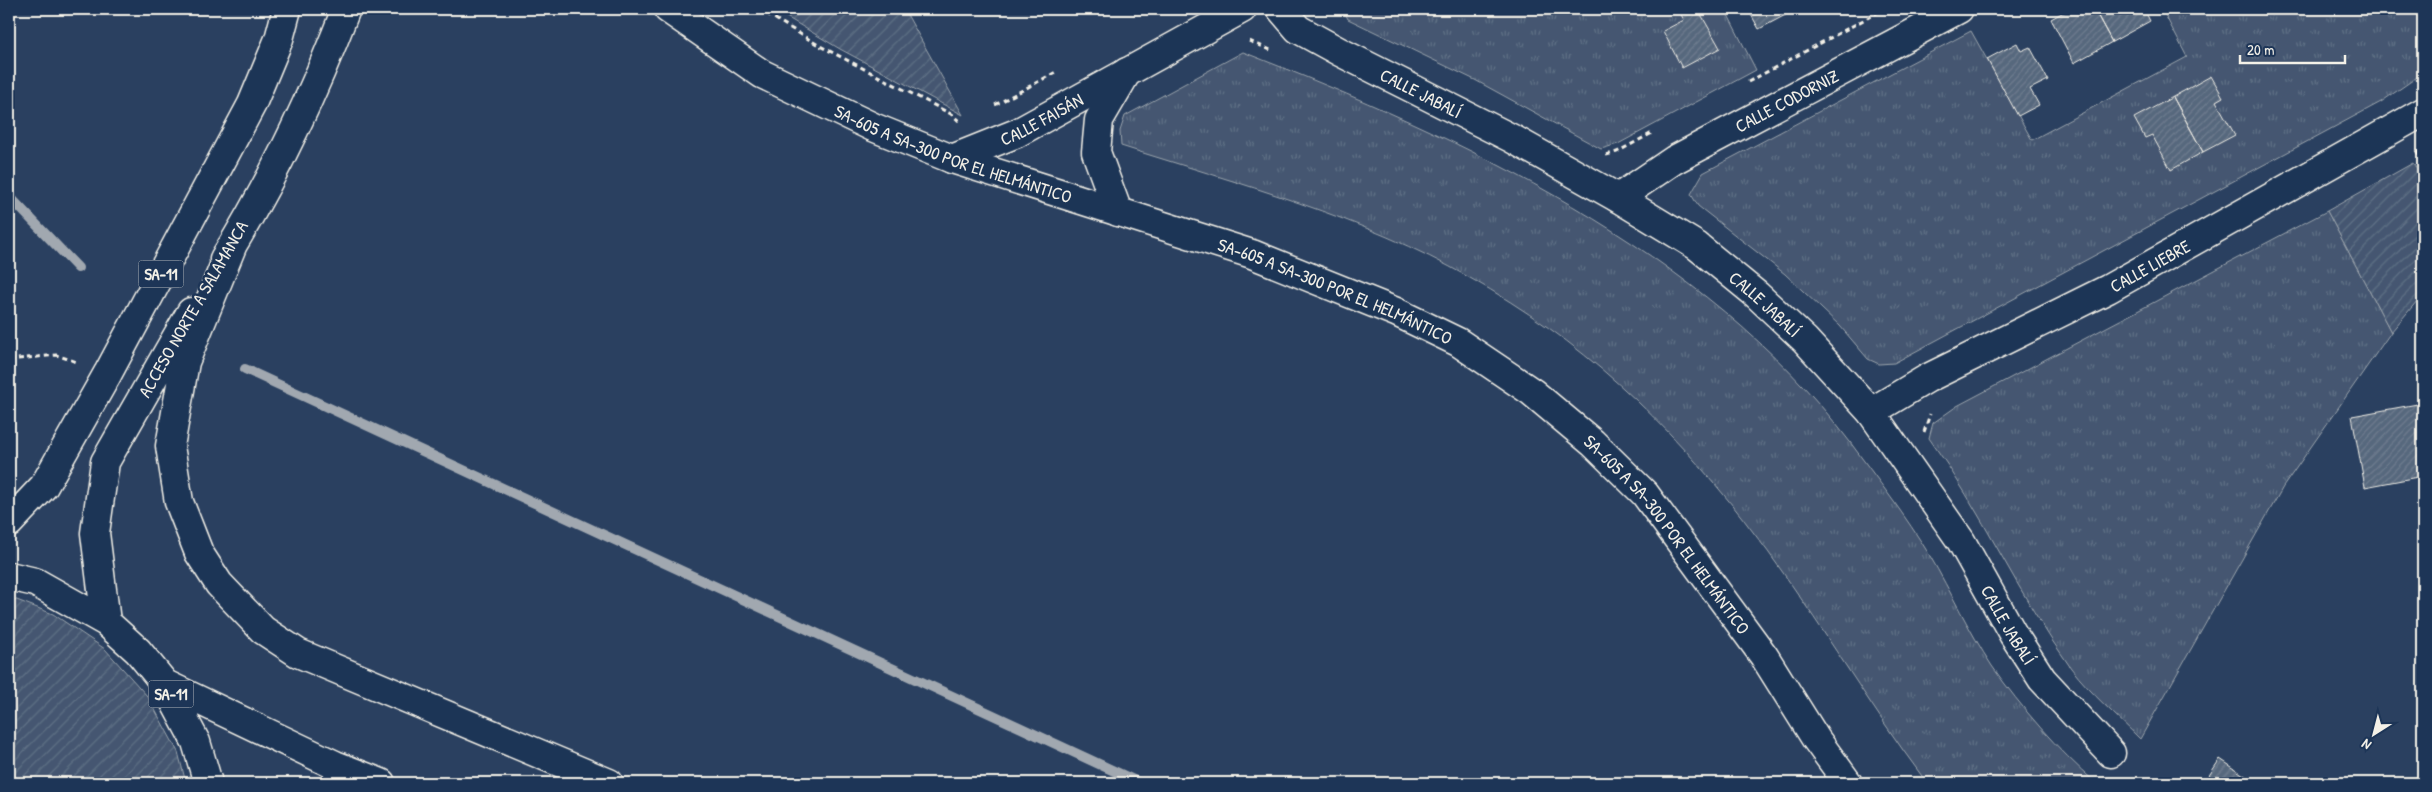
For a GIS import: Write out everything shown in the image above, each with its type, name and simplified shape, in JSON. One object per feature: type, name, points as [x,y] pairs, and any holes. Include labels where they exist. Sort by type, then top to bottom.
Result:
[{"type":"main road","name":"SA-11","points":[[9,523],[44,486],[108,373],[252,104],[279,39],[287,9]]},
{"type":"main road","name":"ACCESO NORTE A SALAMANCA","points":[[106,622],[95,533],[105,462],[171,345],[233,244],[295,128],[330,52],[346,9]]},
{"type":"main road","name":"SA-605 A SA-300 POR EL HELMÁNTICO","points":[[668,9],[762,74],[873,127],[952,160],[1252,254],[1396,312],[1458,342],[1532,392],[1593,443],[1645,494],[1764,656],[1816,739],[1848,783]]},
{"type":"main road","name":"CALLE FAISÁN","points":[[952,160],[1017,133],[1242,9]]},
{"type":"main road","name":"CALLE JABALÍ","points":[[1281,9],[1298,29],[1306,34],[1513,139],[1618,198],[1697,246],[1757,295],[1805,340],[1872,412],[1961,541],[2013,634],[2042,679],[2111,753]]},
{"type":"main road","name":"CALLE CODORNIZ","points":[[1618,198],[1674,160],[1959,9]]},
{"type":"main road","name":"CALLE FAISÁN","points":[[1118,212],[1096,152],[1099,120],[1127,71]]},
{"type":"main road","name":"CALLE LIEBRE","points":[[1872,412],[1928,378],[2108,288],[2423,112]]},
{"type":"main road","points":[[233,244],[185,362],[170,446],[179,502],[199,552],[219,584],[264,630],[298,653],[609,783]]},
{"type":"main road","name":"SA-11","points":[[9,576],[35,582],[106,622],[138,651],[166,684],[196,742],[208,783]]},
{"type":"main road","points":[[166,684],[366,783]]},
{"type":"main road","points":[[335,766],[381,783]]},
{"type":"path","points":[[760,9],[820,46],[951,114],[986,146]]},
{"type":"path","points":[[1744,84],[1884,9]]},
{"type":"path","points":[[1990,13],[1999,9]]},
{"type":"path","points":[[1245,40],[1279,53]]},
{"type":"path","points":[[1602,155],[1617,152],[1656,131]]},
{"type":"path","points":[[2408,156],[2423,148]]},
{"type":"path","points":[[9,360],[56,355],[108,373]]},
{"type":"path","points":[[1924,434],[1924,428],[1931,414],[1937,410]]},
{"type":"green space","points":[[773,9],[904,9],[963,115],[840,49]]},
{"type":"green space","points":[[1343,9],[1725,9],[1756,70],[1618,144],[1601,149],[1475,80],[1348,19]]},
{"type":"green space","points":[[2162,9],[2423,9],[2423,73],[2381,102],[1894,363],[1879,364],[1868,359],[1840,326],[1785,274],[1698,206],[1691,194],[1703,173],[1971,31],[2032,140],[2187,57]]},
{"type":"green space","points":[[1243,52],[1326,85],[1493,162],[1574,207],[1652,257],[1725,312],[1791,374],[1850,442],[1921,541],[1976,639],[2003,682],[2054,742],[2096,783],[1927,783],[1744,520],[1684,449],[1652,416],[1585,355],[1510,302],[1470,278],[1429,256],[1387,237],[1299,203],[1121,146],[1120,131],[1125,116]]},
{"type":"green space","points":[[2413,163],[2423,180],[2423,294],[2391,332],[2327,211]]},
{"type":"green space","points":[[2327,211],[2391,332],[2283,487],[2140,739],[2087,687],[2052,640],[1966,494],[1929,438],[1933,423],[1957,406]]},
{"type":"green space","points":[[9,597],[53,614],[105,649],[148,697],[178,752],[186,783],[9,783]]},
{"type":"building","points":[[1678,9],[1698,9],[1720,48],[1682,68],[1663,31],[1684,20]]},
{"type":"building","points":[[1748,9],[1794,9],[1795,10],[1759,29]]},
{"type":"building","points":[[2069,9],[2094,9],[2112,42],[2074,63],[2051,19]]},
{"type":"building","points":[[2094,9],[2144,9],[2150,21],[2112,42]]},
{"type":"building","points":[[2017,43],[2021,51],[2030,47],[2048,80],[2030,89],[2039,105],[2018,116],[1987,59]]},
{"type":"building","points":[[2211,76],[2223,97],[2216,101],[2235,135],[2203,152],[2173,97]]},
{"type":"building","points":[[2173,97],[2203,152],[2171,170],[2152,135],[2145,138],[2134,118]]},
{"type":"building","points":[[2423,403],[2423,476],[2365,487],[2352,416]]},
{"type":"building","points":[[2220,759],[2256,783],[2204,783]]},
{"type":"waterway","points":[[9,196],[78,268]]},
{"type":"waterway","points":[[245,369],[1140,783]]}]
